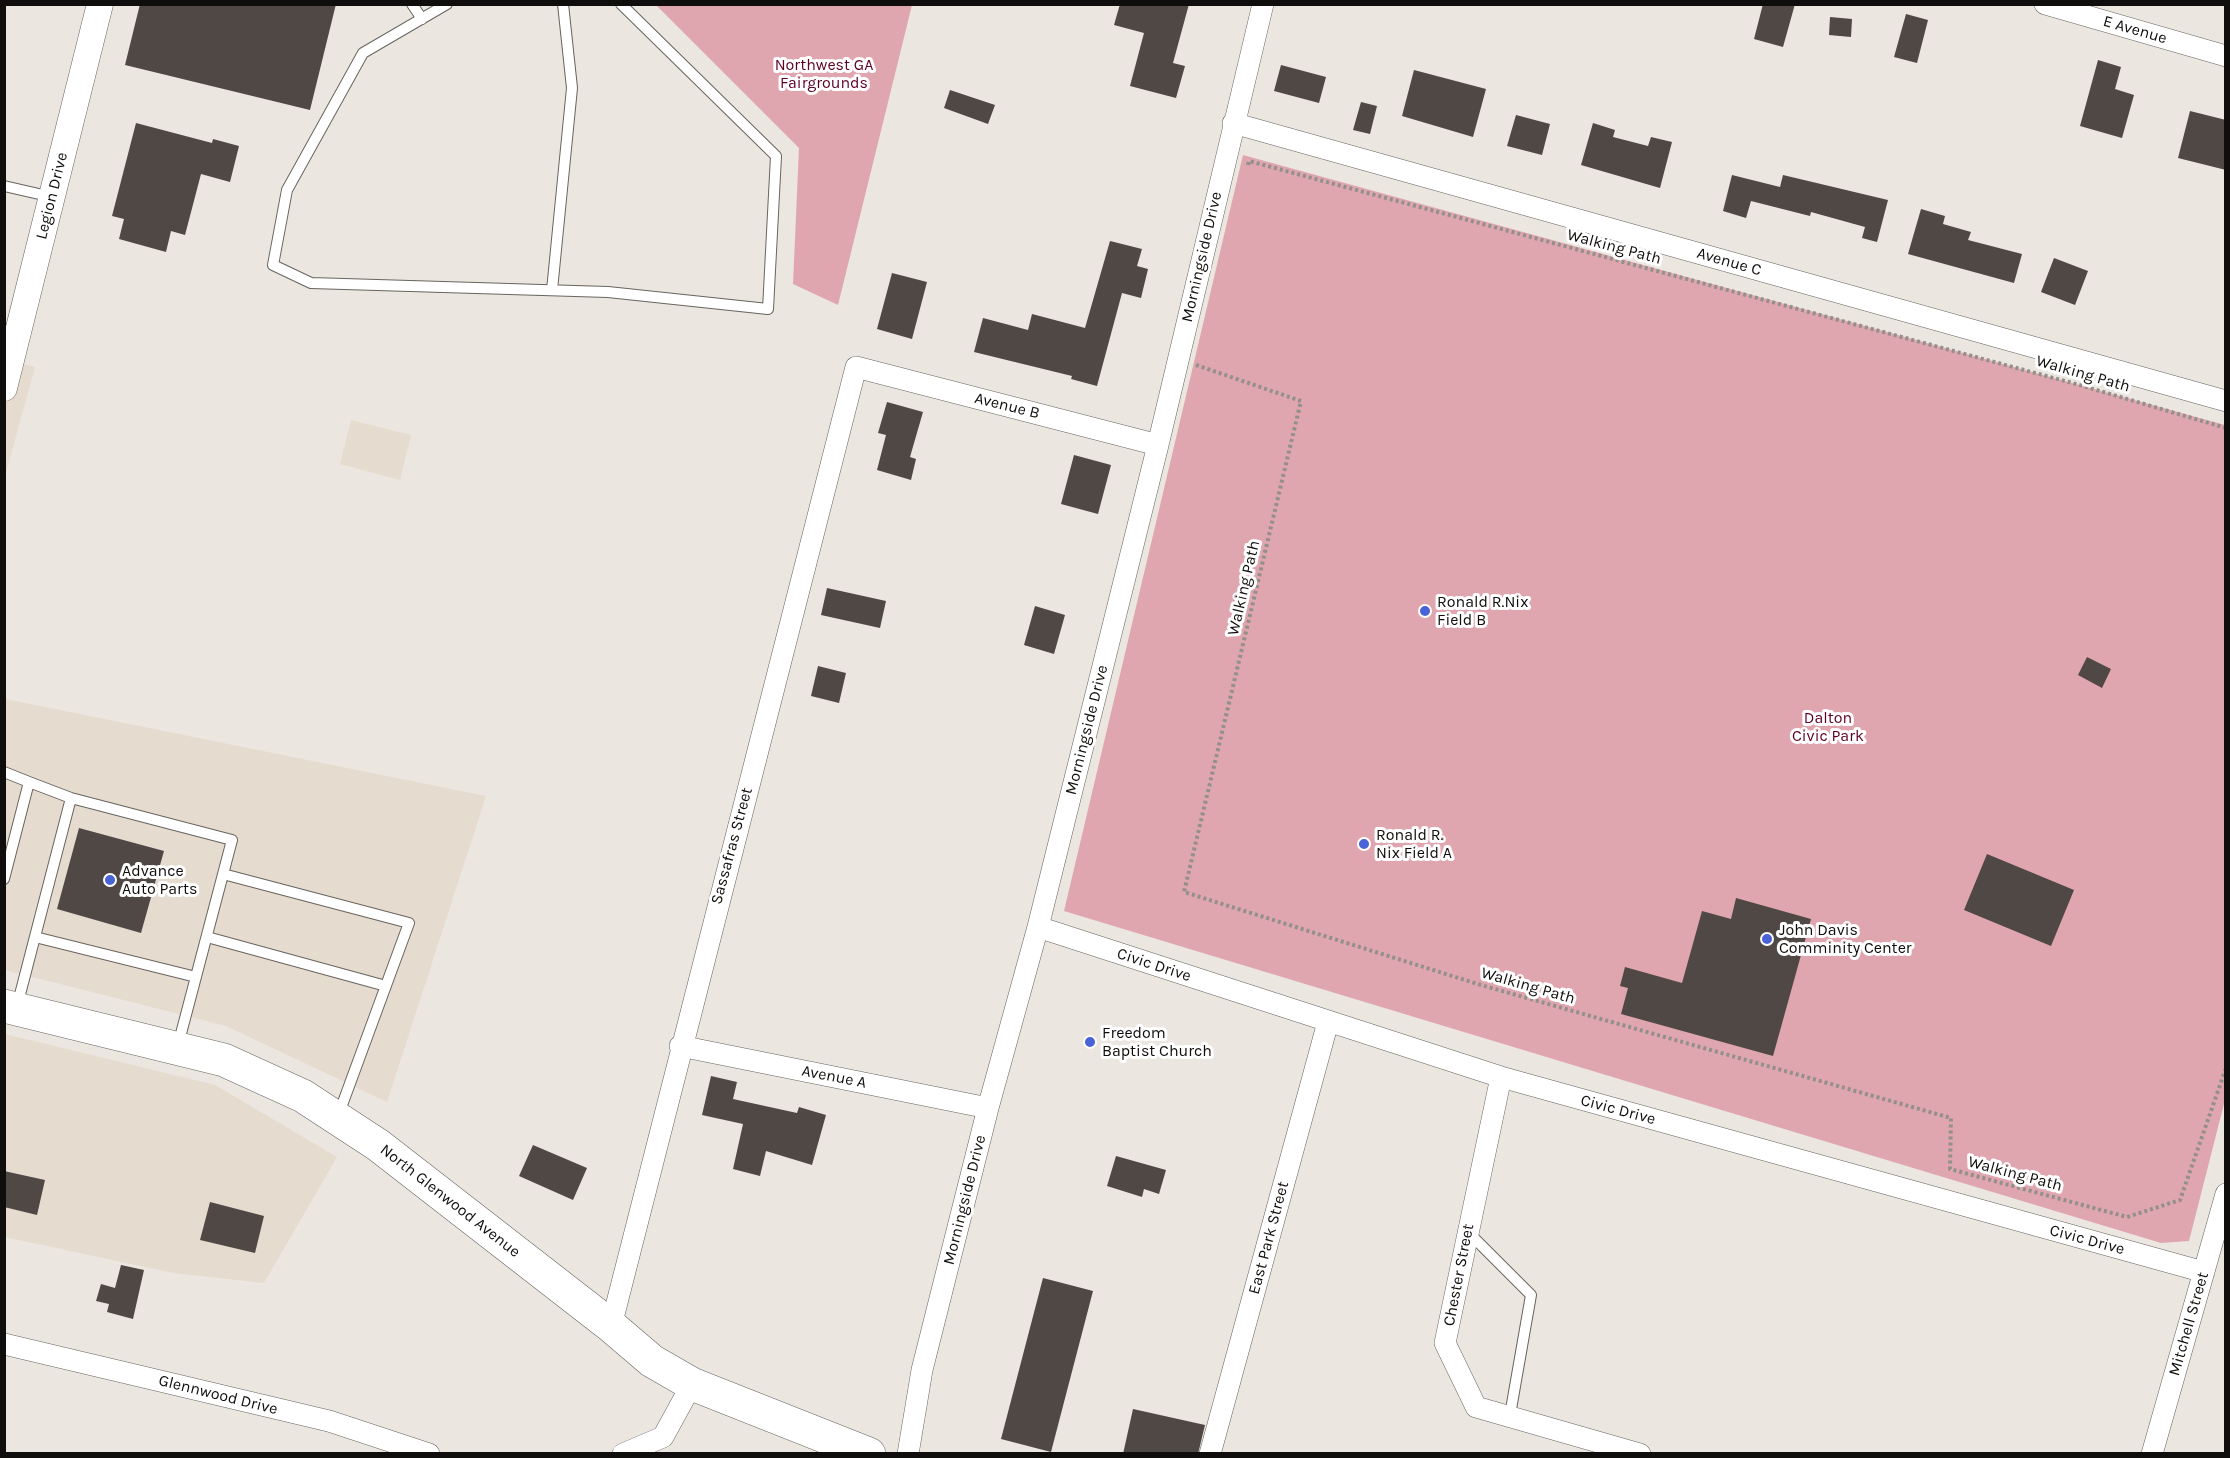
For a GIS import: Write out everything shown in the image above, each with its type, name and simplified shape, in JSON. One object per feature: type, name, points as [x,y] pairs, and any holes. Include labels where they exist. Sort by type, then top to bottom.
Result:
[{"type":"main road","name":"North Glenwood Avenue","points":[[10,1007],[224,1060],[303,1096],[378,1145],[611,1326],[652,1361],[692,1384],[869,1454]]},
{"type":"street","name":"Legion Drive","points":[[4,388],[100,4]]},
{"type":"street","name":"Morningside Drive","points":[[908,1454],[922,1370],[988,1108],[1038,927],[1158,445],[1263,4]]},
{"type":"street","name":"E Avenue","points":[[2045,4],[2226,56]]},
{"type":"street","name":"Avenue C","points":[[1233,123],[2226,402]]},
{"type":"street","name":"Avenue B","points":[[856,367],[1158,445]]},
{"type":"street","name":"Sassafras Street","points":[[611,1326],[680,1046],[856,367]]},
{"type":"street","name":"Civic Drive","points":[[1038,927],[1501,1077],[2205,1272]]},
{"type":"street","name":"East Park Street","points":[[1210,1454],[1328,1022]]},
{"type":"street","name":"Avenue A","points":[[680,1046],[988,1108]]},
{"type":"street","name":"Chester Street","points":[[1501,1077],[1445,1343],[1476,1407],[1510,1414],[1640,1454]]},
{"type":"street","name":"Mitchell Street","points":[[2152,1454],[2226,1194]]},
{"type":"street","name":"Glennwood Drive","points":[[4,1344],[329,1421],[429,1454]]},
{"type":"street","points":[[623,1454],[663,1437],[692,1384]]},
{"type":"lane","points":[[412,4],[422,19]]},
{"type":"lane","points":[[447,4],[363,53],[287,190],[273,265],[311,283],[608,292],[768,309],[776,156],[621,4]]},
{"type":"lane","points":[[552,290],[572,88],[563,4]]},
{"type":"lane","points":[[4,186],[52,197]]},
{"type":"lane","points":[[4,772],[71,798],[232,840],[177,1048]]},
{"type":"lane","points":[[4,879],[29,782]]},
{"type":"lane","points":[[10,1007],[35,937],[71,798]]},
{"type":"lane","points":[[223,874],[409,923],[337,1119]]},
{"type":"lane","points":[[35,937],[196,977]]},
{"type":"lane","points":[[207,937],[386,986]]},
{"type":"lane","points":[[1467,1231],[1531,1295],[1510,1414]]},
{"type":"path","name":"Walking Path","points":[[1245,172],[1249,161],[2064,380],[2226,429]]},
{"type":"path","name":"Walking Path","points":[[1188,362],[1301,401],[1184,892],[1481,985],[1951,1118],[1950,1168],[2127,1216],[2180,1200],[2226,1068]]},
{"type":"shaded area","points":[[5,359],[35,367],[5,476]]},
{"type":"shaded area","points":[[351,420],[411,435],[400,480],[340,464]]},
{"type":"shaded area","points":[[5,699],[486,796],[387,1102],[226,1026],[5,970]]},
{"type":"shaded area","points":[[5,1034],[215,1085],[337,1157],[264,1283],[173,1273],[5,1237]]},
{"type":"green space","name":"Northwest GA Fairgrounds","points":[[656,5],[912,5],[838,305],[793,284],[799,148]]},
{"type":"green space","name":"Dalton Civic Park","points":[[1243,155],[2225,425],[2226,1096],[2189,1241],[2161,1243],[1064,911]]},
{"type":"building","points":[[140,4],[336,4],[310,110],[125,65]]},
{"type":"building","points":[[1120,4],[1189,4],[1173,63],[1185,66],[1176,98],[1130,86],[1144,33],[1114,25]]},
{"type":"building","points":[[1763,4],[1795,4],[1783,47],[1754,39]]},
{"type":"building","points":[[1906,14],[1928,20],[1917,63],[1894,57]]},
{"type":"building","points":[[1830,17],[1852,19],[1851,37],[1829,35]]},
{"type":"building","points":[[2098,60],[2121,67],[2115,89],[2134,95],[2122,138],[2080,126]]},
{"type":"building","points":[[1281,65],[1326,77],[1319,103],[1274,91]]},
{"type":"building","points":[[1414,70],[1486,89],[1473,137],[1402,116]]},
{"type":"building","points":[[950,90],[995,105],[988,124],[944,108]]},
{"type":"building","points":[[1361,102],[1377,106],[1370,134],[1353,130]]},
{"type":"building","points":[[2190,111],[2226,120],[2226,170],[2178,158]]},
{"type":"building","points":[[1516,115],[1550,124],[1542,155],[1507,146]]},
{"type":"building","points":[[136,123],[212,143],[213,139],[239,146],[230,182],[201,174],[185,235],[171,231],[166,252],[119,239],[124,219],[112,216]]},
{"type":"building","points":[[1593,123],[1615,130],[1613,137],[1648,146],[1651,137],[1672,142],[1660,188],[1581,165]]},
{"type":"building","points":[[1732,175],[1780,187],[1783,175],[1888,200],[1877,242],[1862,238],[1865,227],[1811,212],[1810,216],[1751,201],[1746,218],[1723,211]]},
{"type":"building","points":[[1921,209],[1945,216],[1943,224],[1971,232],[1968,240],[2022,254],[2014,283],[1908,254]]},
{"type":"building","points":[[1110,241],[1142,249],[1137,266],[1148,269],[1141,298],[1122,293],[1097,386],[1071,379],[1072,376],[974,352],[983,318],[1028,330],[1032,314],[1085,328]]},
{"type":"building","points":[[2054,258],[2088,271],[2075,305],[2041,292]]},
{"type":"building","points":[[892,273],[927,282],[912,339],[877,329]]},
{"type":"building","points":[[887,402],[923,412],[910,457],[916,459],[911,480],[877,470],[886,435],[878,433]]},
{"type":"building","points":[[1074,455],[1111,465],[1098,514],[1061,504]]},
{"type":"building","points":[[827,588],[886,601],[880,628],[821,615]]},
{"type":"building","points":[[1035,606],[1065,615],[1054,654],[1024,645]]},
{"type":"building","points":[[2087,657],[2111,669],[2102,688],[2078,675]]},
{"type":"building","points":[[818,666],[846,673],[839,703],[811,696]]},
{"type":"building","name":"Advance Auto Parts","points":[[79,828],[164,851],[141,933],[57,909]]},
{"type":"building","points":[[1987,854],[2074,890],[2051,946],[1964,910]]},
{"type":"building","points":[[1736,898],[1811,919],[1773,1056],[1621,1014],[1628,988],[1620,986],[1625,967],[1682,983],[1702,911],[1731,919]]},
{"type":"building","points":[[711,1076],[737,1082],[733,1099],[797,1113],[799,1107],[826,1115],[812,1165],[766,1151],[760,1176],[733,1169],[743,1124],[702,1115]]},
{"type":"building","points":[[533,1145],[587,1168],[573,1200],[519,1176]]},
{"type":"building","points":[[1116,1156],[1166,1170],[1159,1194],[1144,1189],[1142,1197],[1107,1186]]},
{"type":"building","points":[[4,1171],[45,1180],[37,1215],[4,1207]]},
{"type":"building","points":[[210,1202],[264,1216],[255,1253],[200,1240]]},
{"type":"building","points":[[121,1265],[144,1270],[133,1319],[107,1312],[109,1304],[96,1301],[101,1284],[115,1288]]},
{"type":"building","points":[[1043,1278],[1093,1291],[1051,1452],[1001,1439]]},
{"type":"building","points":[[1133,1409],[1205,1425],[1198,1454],[1123,1454]]},
{"type":"place","name":"Ronald R.Nix Field B","points":[[1425,611]]},
{"type":"place","name":"Ronald R. Nix Field A","points":[[1364,844]]},
{"type":"place","name":"Advance Auto Parts","points":[[110,880]]},
{"type":"place","name":"John Davis Comminity Center","points":[[1767,939]]},
{"type":"place","name":"Freedom Baptist Church","points":[[1090,1042]]}]
